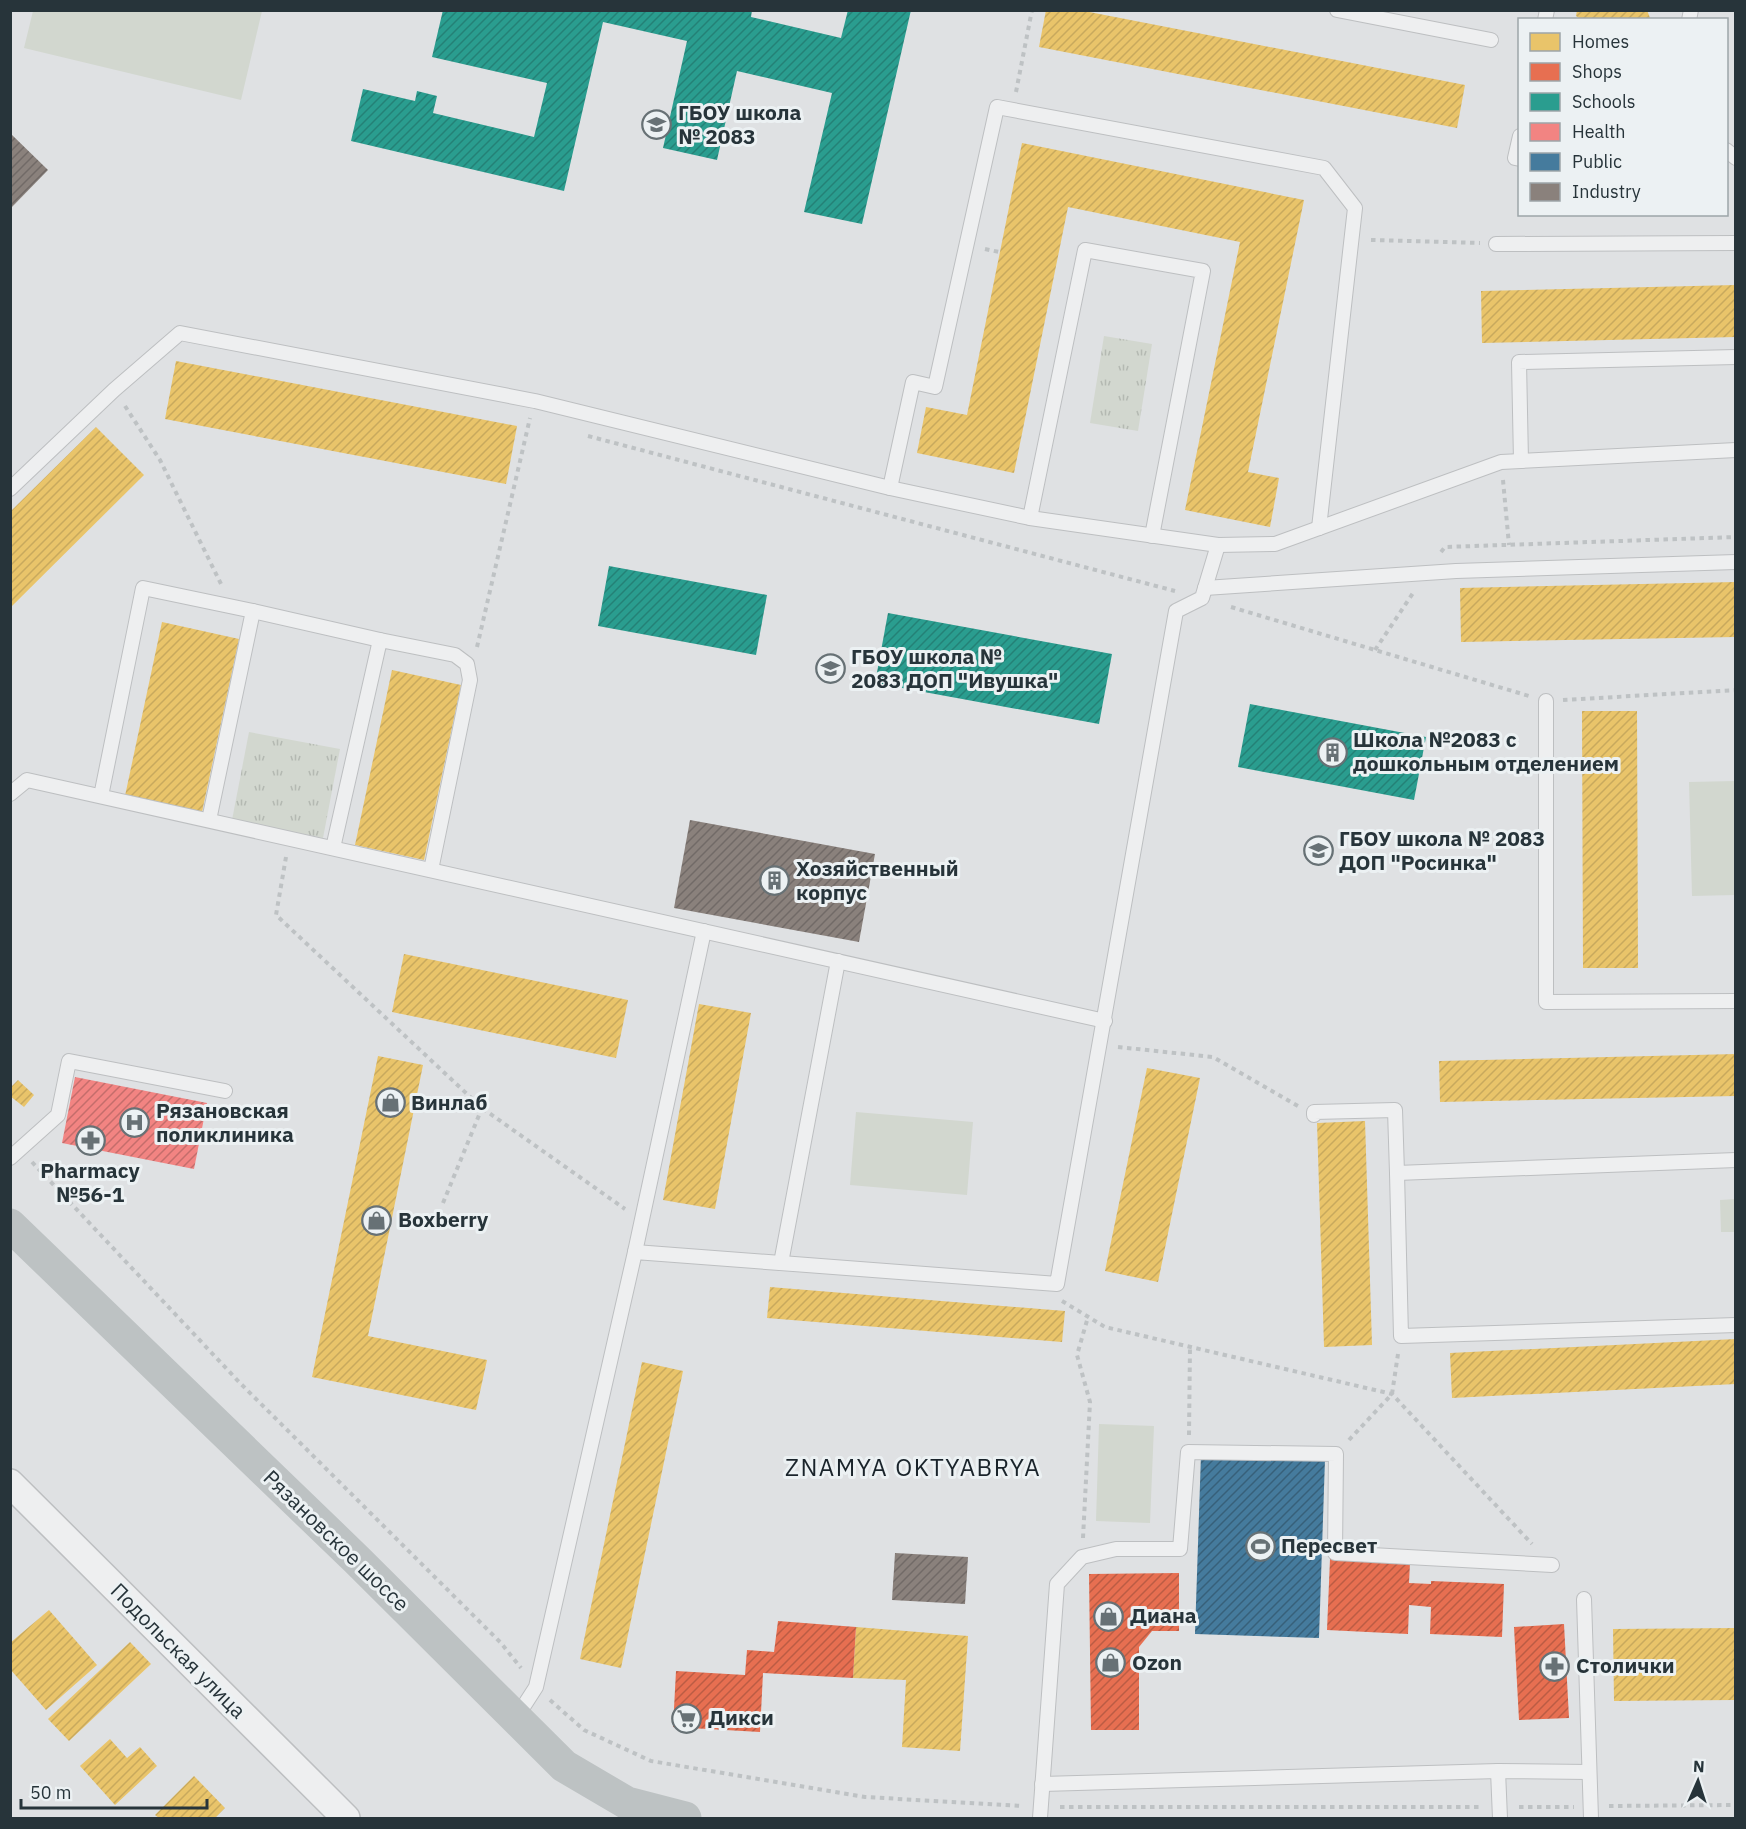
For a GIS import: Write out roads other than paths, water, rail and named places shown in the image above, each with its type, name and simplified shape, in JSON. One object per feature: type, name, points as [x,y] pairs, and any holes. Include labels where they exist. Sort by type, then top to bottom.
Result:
[{"type":"main road","name":"Рязановское шоссе","points":[[10,1225],[564,1766],[627,1803],[685,1818]]},
{"type":"street","name":"Подольская улица","points":[[10,1484],[346,1818]]},
{"type":"lane","points":[[1337,10],[1491,40]]},
{"type":"lane","points":[[890,488],[914,382],[935,387],[997,107],[1324,168],[1355,208],[1319,528]]},
{"type":"lane","points":[[1518,145],[1515,158],[1518,159]]},
{"type":"lane","points":[[1496,244],[1736,243]]},
{"type":"lane","points":[[1030,519],[1085,250],[1203,271],[1152,536]]},
{"type":"lane","points":[[10,489],[114,390],[180,333],[535,401],[890,488],[1030,519],[1218,545],[1275,544],[1501,462],[1736,450]]},
{"type":"lane","points":[[1521,460],[1520,362],[1736,357]]},
{"type":"lane","points":[[1204,593],[1218,545]]},
{"type":"lane","points":[[635,1252],[1057,1284],[1176,611],[1204,593],[1456,571],[1736,562]]},
{"type":"lane","points":[[101,796],[143,588],[455,655],[467,664],[470,680],[431,870]]},
{"type":"lane","points":[[209,820],[253,611]]},
{"type":"lane","points":[[333,848],[380,640]]},
{"type":"lane","points":[[1546,701],[1546,1002],[1736,1001]]},
{"type":"lane","points":[[10,794],[27,780],[1105,1021]]},
{"type":"lane","points":[[516,1718],[536,1687],[635,1252],[704,931]]},
{"type":"lane","points":[[781,1263],[838,961]]},
{"type":"lane","points":[[15,1154],[58,1115],[69,1061],[225,1091]]},
{"type":"lane","points":[[1314,1115],[1314,1112],[1395,1110],[1401,1336],[1736,1325]]},
{"type":"lane","points":[[1397,1173],[1736,1160]]},
{"type":"lane","points":[[1040,1813],[1057,1584],[1082,1557],[1116,1550],[1180,1549],[1188,1452],[1336,1454],[1335,1553],[1552,1565]]},
{"type":"lane","points":[[1584,1599],[1591,1813]]},
{"type":"lane","points":[[1042,1784],[1498,1771],[1589,1772]]},
{"type":"lane","points":[[1498,1771],[1499,1813]]},
{"type":"place","name":"ГБОУ школа № 2083","points":[[657,125]]},
{"type":"place","name":"ГБОУ школа № 2083 ДОП \"Ивушка\"","points":[[830,669]]},
{"type":"place","name":"Школа №2083 с дошкольным отделением","points":[[1332,752]]},
{"type":"place","name":"ГБОУ школа № 2083 ДОП \"Росинка\"","points":[[1318,851]]},
{"type":"place","name":"Хозяйственный корпус","points":[[775,881]]},
{"type":"place","name":"Винлаб","points":[[390,1103]]},
{"type":"place","name":"Рязановская поликлиника","points":[[135,1123]]},
{"type":"place","name":"Pharmacy №56-1","points":[[90,1140]]},
{"type":"place","name":"Boxberry","points":[[377,1220]]},
{"type":"place","name":"Пересвет","points":[[1260,1546]]},
{"type":"place","name":"Диана","points":[[1109,1616]]},
{"type":"place","name":"Ozon","points":[[1111,1663]]},
{"type":"place","name":"Столички","points":[[1555,1666]]},
{"type":"place","name":"Дикси","points":[[687,1718]]},
{"type":"district","name":"ZNAMYA OKTYABRYA","points":[[913,1468]]}]
